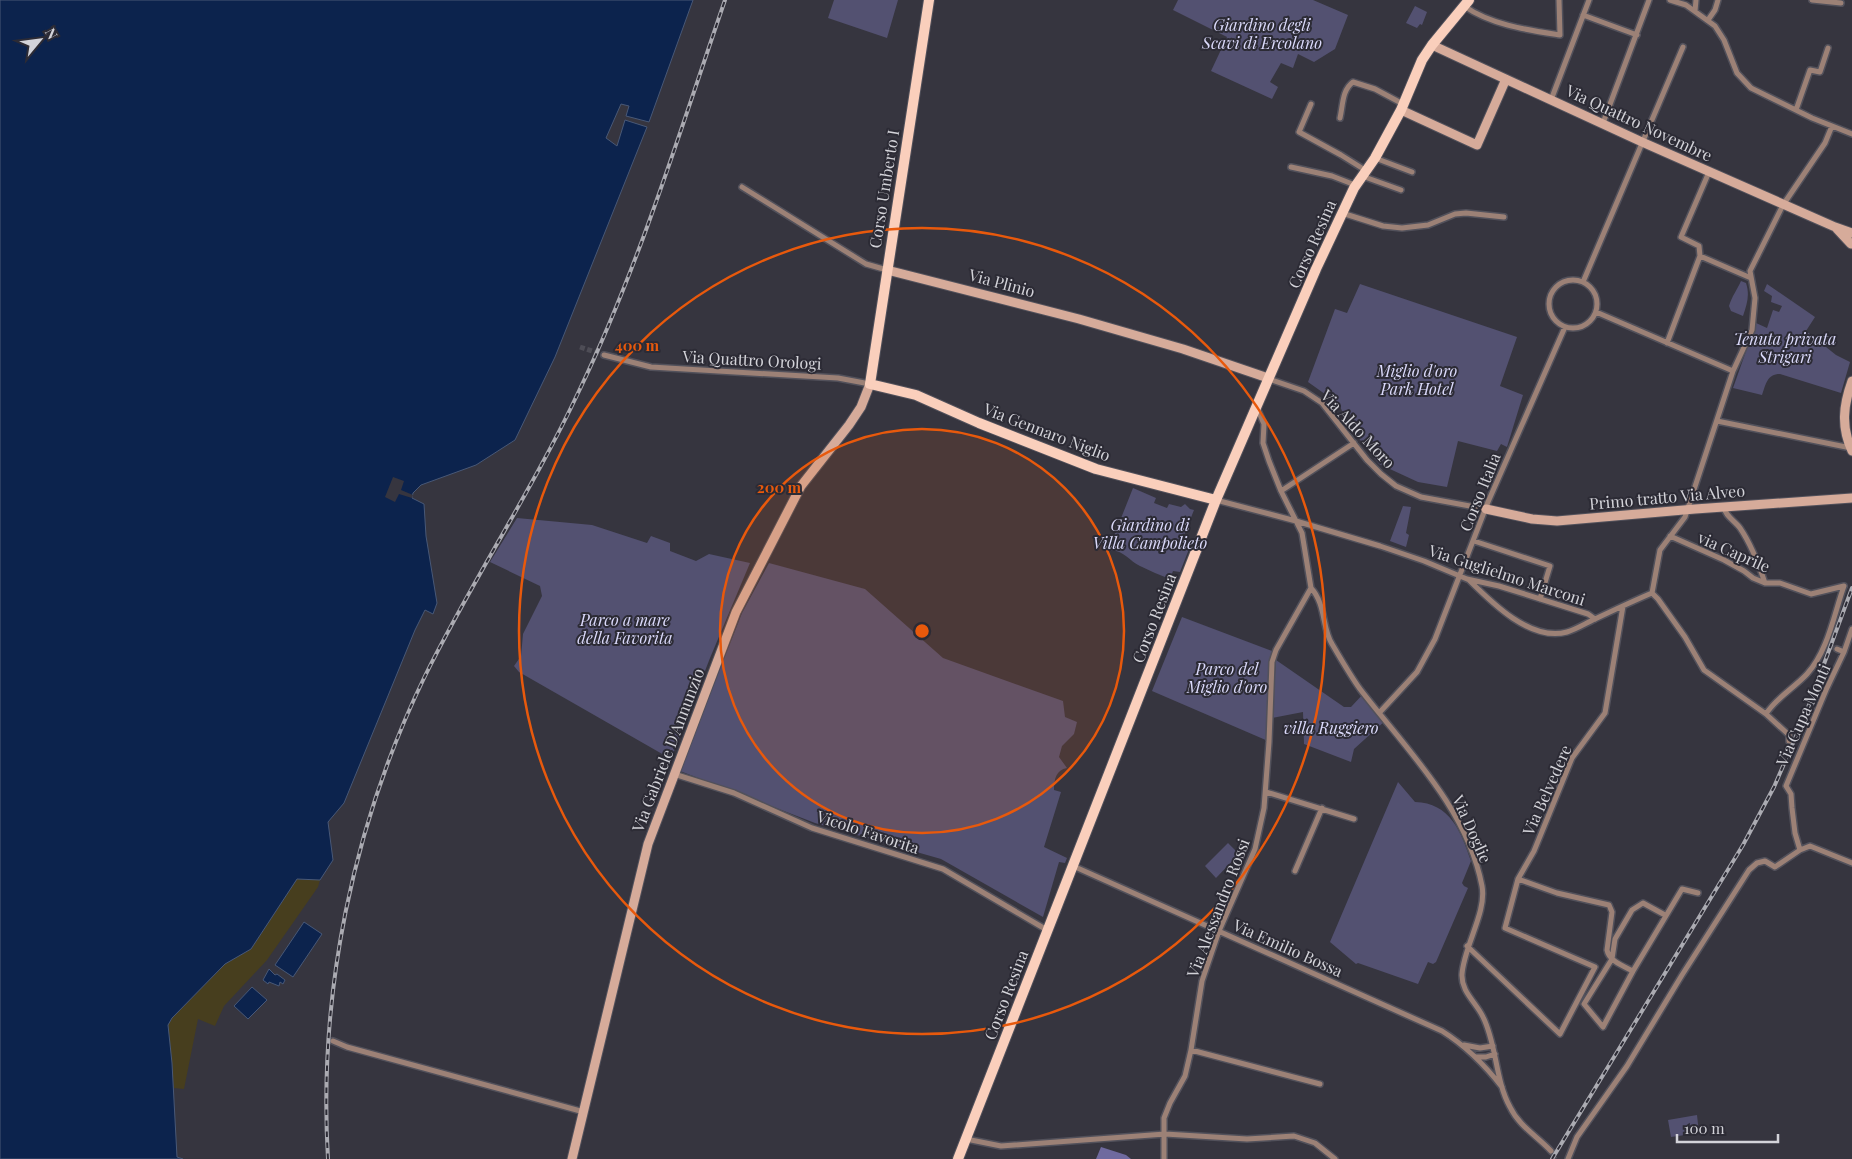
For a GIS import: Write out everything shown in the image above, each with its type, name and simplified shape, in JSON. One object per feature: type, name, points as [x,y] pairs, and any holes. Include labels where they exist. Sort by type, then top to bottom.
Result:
[{"type":"main road","name":"Corso Umberto I","points":[[870,384],[929,0]]},
{"type":"main road","name":"Corso Resina","points":[[958,1159],[1216,500],[1268,378],[1342,213],[1363,173],[1375,158],[1402,107],[1422,60],[1466,3]]},
{"type":"main road","name":"Via Gennaro Niglio","points":[[870,384],[916,395],[979,423],[1096,469],[1216,500]]},
{"type":"street","points":[[1466,3],[1475,14],[1486,18],[1530,30],[1560,35],[1559,0]]},
{"type":"street","points":[[1551,100],[1589,0]]},
{"type":"street","points":[[1602,123],[1649,0]]},
{"type":"street","points":[[1670,0],[1686,5],[1715,26],[1724,40],[1737,73],[1751,88],[1852,134]]},
{"type":"street","points":[[1695,11],[1696,0]]},
{"type":"street","points":[[1708,20],[1715,10],[1718,0]]},
{"type":"street","points":[[1812,0],[1841,3]]},
{"type":"street","points":[[1584,15],[1637,34]]},
{"type":"street","name":"Via Quattro Novembre","points":[[1432,45],[1708,172],[1834,228],[1852,233]]},
{"type":"street","points":[[1583,282],[1683,47]]},
{"type":"street","points":[[1796,110],[1810,70],[1820,72],[1828,48]]},
{"type":"street","points":[[1340,118],[1344,95],[1348,85],[1358,82],[1375,89],[1402,107],[1477,145],[1506,79]]},
{"type":"street","points":[[1311,104],[1299,132],[1341,155],[1363,173],[1401,190]]},
{"type":"street","points":[[1789,741],[1790,735],[1766,714],[1704,670],[1685,637],[1652,593],[1660,550],[1685,516],[1733,371],[1752,330],[1755,298],[1750,271],[1783,205],[1825,143],[1832,126]]},
{"type":"street","points":[[1375,158],[1412,172]]},
{"type":"street","points":[[1290,167],[1332,176],[1356,185]]},
{"type":"street","points":[[1666,343],[1700,256],[1699,246],[1680,237],[1708,172]]},
{"type":"street","name":"Via Plinio","points":[[742,187],[866,264],[1074,318],[1183,349],[1268,378]]},
{"type":"street","points":[[1342,213],[1383,226],[1402,228],[1428,225],[1455,214],[1466,213],[1504,217]]},
{"type":"street","name":"Via Quattro Novembre","points":[[1834,228],[1852,244]]},
{"type":"street","points":[[1700,256],[1751,278]]},
{"type":"street","points":[[1573,280],[1583,282],[1591,288],[1596,296],[1598,304],[1596,312],[1592,320],[1584,326],[1574,329],[1565,327],[1559,324],[1552,315],[1550,304],[1552,293],[1555,288],[1564,282],[1573,280]]},
{"type":"street","points":[[1596,312],[1733,371]]},
{"type":"street","name":"Corso Italia","points":[[1380,712],[1416,672],[1435,639],[1486,509],[1565,327]]},
{"type":"street","name":"Via Quattro Orologi","points":[[604,356],[651,367],[838,378],[870,384]]},
{"type":"street","name":"Via Aldo Moro","points":[[1268,378],[1312,396],[1330,412],[1381,474],[1409,494],[1486,509]]},
{"type":"street","points":[[1851,450],[1846,436],[1844,416],[1846,399],[1852,381]]},
{"type":"street","name":"Via Gabriele D'Annunzio","points":[[572,1159],[648,844],[736,612],[802,486],[861,407],[870,384]]},
{"type":"street","points":[[1257,407],[1264,424],[1263,443],[1281,491],[1302,534],[1311,588]]},
{"type":"street","points":[[1717,421],[1851,450]]},
{"type":"street","points":[[1281,491],[1354,443]]},
{"type":"street","name":"Primo tratto Via Alveo","points":[[1486,509],[1532,519],[1557,521],[1852,498]]},
{"type":"street","name":"Via Guglielmo Marconi","points":[[1216,500],[1296,521],[1424,561],[1468,579],[1500,586],[1588,614],[1594,619],[1652,593]]},
{"type":"street","points":[[1724,507],[1725,512],[1741,530],[1760,566],[1765,583]]},
{"type":"street","name":"via Caprile","points":[[1670,536],[1724,560],[1765,583],[1780,582],[1811,594],[1844,586],[1826,646],[1808,673],[1771,706],[1766,714]]},
{"type":"street","points":[[1474,541],[1550,566],[1540,599]]},
{"type":"street","points":[[1468,579],[1488,599],[1525,626],[1543,632],[1556,634],[1567,632],[1594,619]]},
{"type":"street","name":"Via Doglie","points":[[1311,588],[1315,592],[1322,609],[1330,641],[1360,688],[1444,796],[1470,848],[1482,885],[1483,895],[1482,906],[1467,946],[1462,977],[1464,989],[1483,1016],[1509,1106],[1526,1129],[1551,1151]]},
{"type":"street","name":"Via Alessandro Rossi","points":[[1164,1159],[1164,1118],[1185,1076],[1202,981],[1219,931],[1255,849],[1264,808],[1272,662],[1276,650],[1311,588]]},
{"type":"street","name":"Via Belvedere","points":[[1467,946],[1560,1034],[1595,967],[1505,928],[1518,879],[1534,851],[1572,758],[1606,713],[1622,606]]},
{"type":"street","points":[[1837,649],[1844,652],[1852,629]]},
{"type":"street","name":"Via Cupa Monti","points":[[1800,850],[1795,832],[1791,794],[1786,786],[1844,652]]},
{"type":"street","name":"Vicolo Favorita","points":[[674,774],[734,793],[812,828],[943,869],[1047,930]]},
{"type":"street","points":[[1266,792],[1322,808],[1354,820]]},
{"type":"street","points":[[1295,871],[1322,808]]},
{"type":"street","points":[[1455,816],[1461,813]]},
{"type":"street","points":[[1568,1159],[1577,1137],[1627,1066],[1749,870],[1757,863],[1765,861],[1775,867],[1800,850],[1810,846],[1852,864]]},
{"type":"street","name":"Via Emilio Bossa","points":[[1073,866],[1442,1031],[1464,1045],[1487,1067],[1503,1088]]},
{"type":"street","points":[[1518,879],[1557,893],[1608,905],[1612,912],[1607,950],[1612,959],[1633,971]]},
{"type":"street","points":[[1665,915],[1643,903],[1632,910],[1615,939],[1612,959],[1584,1004],[1603,1027],[1665,915],[1682,889],[1698,893]]},
{"type":"street","points":[[333,1041],[347,1048],[584,1112]]},
{"type":"street","name":"Via Emilio Bossa","points":[[1464,1045],[1480,1048],[1493,1046]]},
{"type":"street","points":[[1191,1050],[1320,1084]]},
{"type":"street","points":[[1476,1057],[1486,1058],[1495,1054]]},
{"type":"street","points":[[966,1140],[1001,1146],[1165,1134],[1247,1139],[1294,1136],[1315,1143],[1335,1159]]},
{"type":"green space","points":[[834,0],[898,0],[887,38],[828,18]]},
{"type":"green space","name":"Giardino degli Scavi di Ercolano","points":[[1178,0],[1313,0],[1348,15],[1335,49],[1314,62],[1298,54],[1293,68],[1281,63],[1270,82],[1278,87],[1272,99],[1211,71],[1227,37],[1173,10]]},
{"type":"green space","points":[[1415,6],[1427,12],[1422,25],[1420,24],[1417,28],[1406,23]]},
{"type":"green space","points":[[1741,281],[1746,283],[1748,292],[1743,316],[1731,311],[1729,306]]},
{"type":"green space","name":"Miglio d'oro Park Hotel","points":[[1360,284],[1517,337],[1500,386],[1523,395],[1507,447],[1501,444],[1497,451],[1458,441],[1447,487],[1418,482],[1379,464],[1350,427],[1354,416],[1342,411],[1339,404],[1308,382],[1335,309],[1347,313]]},
{"type":"green space","name":"Tenuta privata Strigari","points":[[1767,284],[1815,317],[1806,331],[1836,355],[1850,362],[1841,393],[1780,374],[1770,378],[1762,395],[1733,388],[1756,323],[1767,328],[1773,310],[1779,312],[1782,306],[1771,302],[1772,296],[1764,291]]},
{"type":"green space","name":"Giardino di Villa Campolieto","points":[[1133,488],[1156,498],[1154,503],[1167,508],[1169,504],[1181,507],[1185,504],[1194,510],[1182,540],[1191,544],[1180,572],[1173,571],[1170,579],[1136,564],[1117,551],[1108,551]]},
{"type":"green space","points":[[1403,506],[1411,507],[1406,533],[1409,535],[1406,547],[1390,541]]},
{"type":"green space","name":"Parco a mare della Favorita","points":[[517,518],[592,525],[647,543],[651,536],[670,543],[670,551],[696,561],[709,554],[750,563],[710,658],[671,759],[519,672],[514,666],[521,656],[523,634],[542,596],[540,586],[490,562]]},
{"type":"green space","points":[[769,563],[865,589],[943,658],[1063,701],[1065,717],[1077,722],[1074,734],[1062,746],[1059,757],[1067,768],[1060,771],[1055,779],[1054,790],[1061,792],[1044,847],[1067,858],[1065,863],[1059,862],[1043,917],[941,859],[815,823],[680,771],[742,613]]},
{"type":"green space","name":"Parco del Miglio d'oro","points":[[1182,617],[1272,651],[1269,675],[1268,741],[1152,691]]},
{"type":"green space","name":"villa Ruggiero","points":[[1276,660],[1344,707],[1351,707],[1364,693],[1386,720],[1354,749],[1351,762],[1304,744],[1303,712],[1272,718]]},
{"type":"green space","points":[[1398,782],[1415,802],[1437,807],[1445,813],[1458,829],[1471,861],[1462,883],[1468,888],[1436,962],[1433,964],[1428,962],[1418,984],[1358,963],[1356,964],[1330,942]]},
{"type":"green space","points":[[1228,843],[1239,854],[1216,878],[1205,866]]},
{"type":"green space","points":[[1697,1115],[1699,1133],[1671,1137],[1668,1120]]},
{"type":"shaded area","points":[[1101,1147],[1126,1155],[1131,1159],[1096,1159]]},
{"type":"sand","points":[[297,879],[320,880],[318,887],[267,960],[224,1006],[215,1026],[198,1019],[184,1089],[174,1088],[168,1025],[172,1018],[225,964],[251,949]]},
{"type":"water","points":[[0,0],[693,0],[649,122],[626,116],[629,106],[621,104],[606,138],[617,146],[625,120],[647,127],[555,357],[515,440],[476,465],[421,485],[413,493],[412,498],[424,504],[426,536],[437,603],[433,614],[425,610],[415,630],[344,803],[328,822],[333,860],[320,880],[297,879],[251,949],[225,964],[172,1018],[168,1025],[177,1157],[183,1159],[0,1159]]},
{"type":"water","points":[[304,922],[322,934],[293,977],[275,965]]},
{"type":"water","points":[[269,969],[275,975],[277,974],[285,980],[283,984],[280,982],[279,986],[269,982],[268,984],[263,980]]},
{"type":"water","points":[[252,987],[267,1000],[248,1019],[234,1006]]},
{"type":"pier","points":[[393,477],[404,481],[401,490],[413,495],[412,498],[399,494],[395,502],[385,497]]},
{"type":"tunnel","points":[[580,347],[604,355]]},
{"type":"tunnel","points":[[1829,646],[1837,649]]},
{"type":"tunnel","points":[[1551,1151],[1555,1159]]},
{"type":"railway","points":[[328,1159],[326,1097],[335,973],[346,911],[360,850],[378,791],[400,732],[425,676],[542,463],[601,344],[658,198],[725,0]]},
{"type":"railway","points":[[1552,1159],[1743,845],[1774,787],[1806,713],[1852,588]]}]
